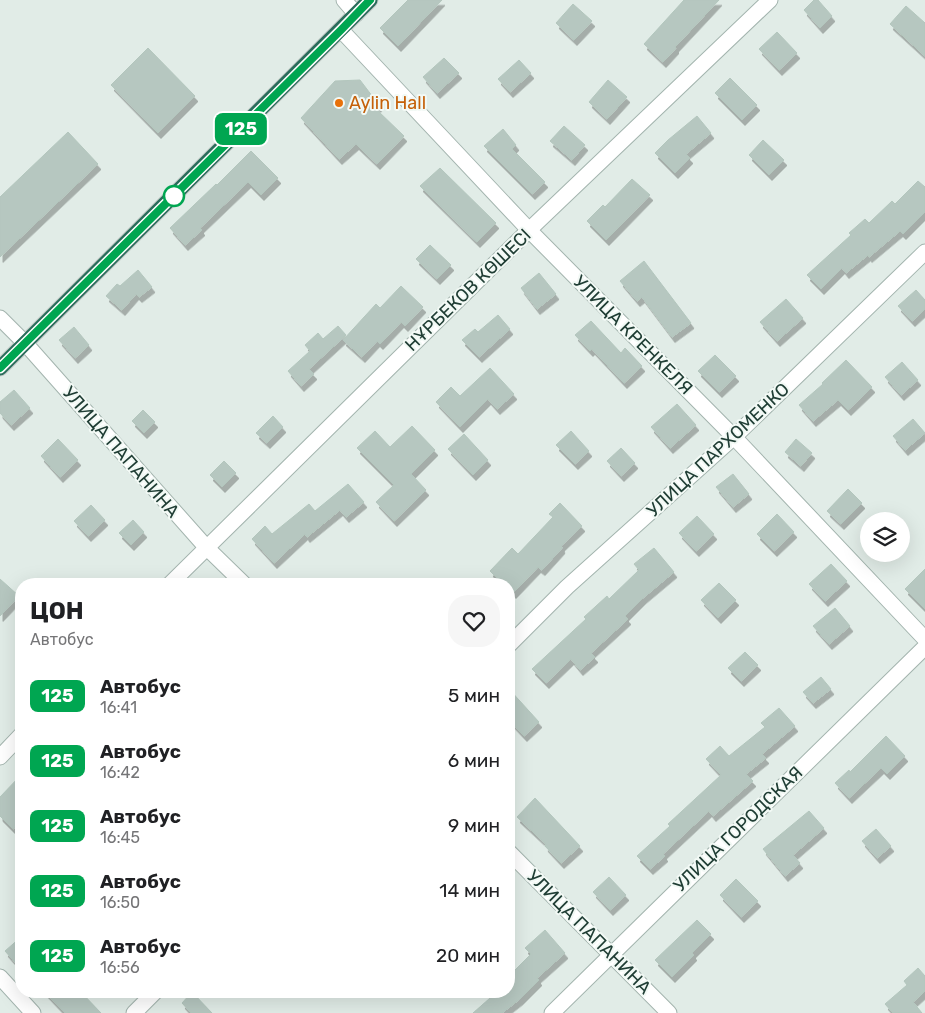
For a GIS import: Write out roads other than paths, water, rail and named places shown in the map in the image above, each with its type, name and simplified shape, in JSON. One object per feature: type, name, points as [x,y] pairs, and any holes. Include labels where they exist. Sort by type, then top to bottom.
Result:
[{"type":"highway","points":[[0,368],[370,0]]},
{"type":"street","points":[[344,0],[356,14]]},
{"type":"street","name":"НҰРБЕКОВ КӨШЕСІ","points":[[176,578],[529,230],[770,0]]},
{"type":"street","name":"УЛИЦА КРЕНКЕЛЯ","points":[[341,30],[529,230],[734,437],[925,639]]},
{"type":"street","name":"УЛИЦА ПАРХОМЕНКО","points":[[515,639],[567,587],[734,437],[925,252]]},
{"type":"street","name":"УЛИЦА ПАПАНИНА","points":[[0,318],[25,343],[206,547],[238,578]]},
{"type":"street","name":"УЛИЦА ГОРОДСКАЯ","points":[[552,1013],[611,953],[925,647]]},
{"type":"street","points":[[0,757],[15,741]]},
{"type":"street","name":"УЛИЦА ПАПАНИНА","points":[[515,858],[669,1013]]},
{"type":"street","points":[[0,977],[15,993]]},
{"type":"street","points":[[19,998],[33,1013]]},
{"type":"street","points":[[134,1013],[149,998]]},
{"type":"place","name":"Aylin Hall","points":[[339,103]]}]
